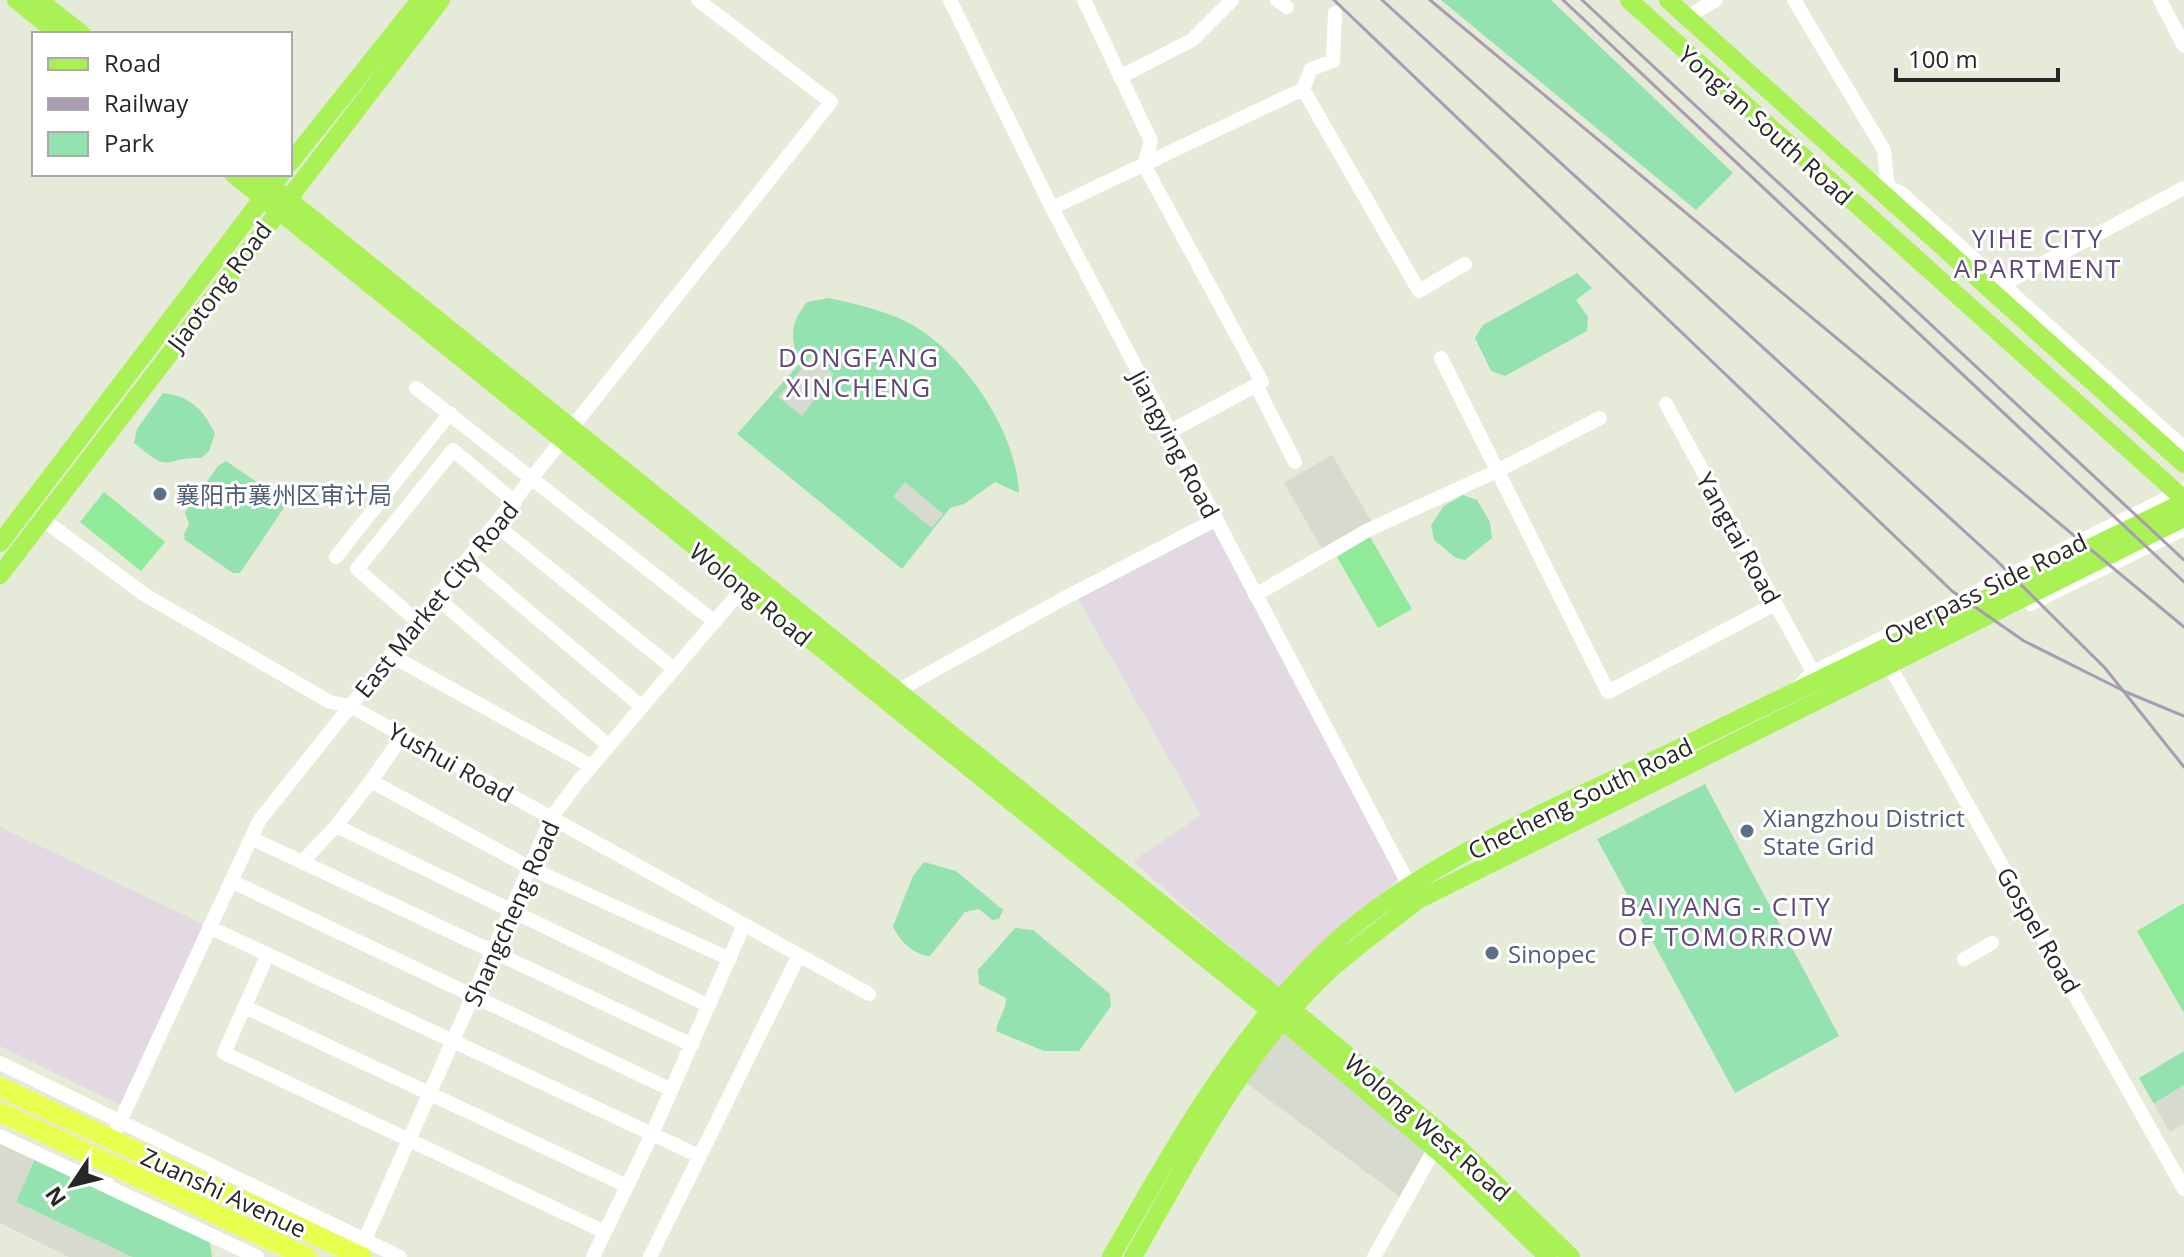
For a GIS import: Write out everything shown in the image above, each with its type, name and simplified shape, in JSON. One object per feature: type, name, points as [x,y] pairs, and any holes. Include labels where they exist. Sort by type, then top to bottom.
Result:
[{"type":"highway","name":"Zuanshi Avenue","points":[[0,1087],[361,1251]]},
{"type":"highway","name":"Zuanshi Avenue","points":[[0,1112],[307,1257]]},
{"type":"main road","points":[[16,0],[56,32]]},
{"type":"main road","points":[[39,0],[79,32]]},
{"type":"main road","points":[[292,160],[420,0]]},
{"type":"main road","name":"Jiaotong Road","points":[[292,174],[441,0]]},
{"type":"main road","name":"Yong'an South Road","points":[[1629,0],[2184,500]]},
{"type":"main road","name":"Yong'an South Road","points":[[1668,0],[2184,464]]},
{"type":"main road","points":[[1694,59],[1711,39]]},
{"type":"main road","name":"Wolong Road","points":[[238,176],[276,193]]},
{"type":"main road","name":"Wolong Road","points":[[259,176],[569,435],[743,588],[1282,1011]]},
{"type":"main road","name":"Jiaotong Road","points":[[0,543],[291,176]]},
{"type":"main road","name":"Jiaotong Road","points":[[0,575],[276,193]]},
{"type":"main road","name":"Wolong Road","points":[[569,435],[899,690],[1282,1011]]},
{"type":"main road","name":"Checheng South Road","points":[[1133,1257],[1207,1127],[1319,957],[1409,885],[1542,815],[2184,500]]},
{"type":"main road","name":"Checheng South Road","points":[[1111,1257],[1191,1116],[1282,1011],[1418,900],[2184,518]]},
{"type":"main road","name":"Wolong West Road","points":[[1282,1011],[1435,1148],[1548,1257]]},
{"type":"main road","name":"Wolong West Road","points":[[1282,1011],[1458,1147],[1571,1257]]},
{"type":"street","name":"East Market City Road","points":[[112,1139],[259,821],[831,102],[698,0]]},
{"type":"street","name":"Jiangying Road","points":[[950,0],[1052,208],[1409,885]]},
{"type":"street","points":[[1084,0],[1151,141],[1144,165],[1262,382],[1169,432]]},
{"type":"street","points":[[1120,77],[1192,40],[1232,0]]},
{"type":"street","points":[[1687,17],[1716,0]]},
{"type":"street","points":[[1794,0],[1884,150],[1888,188]]},
{"type":"street","points":[[2160,0],[2184,46]]},
{"type":"street","points":[[1052,208],[1303,89],[1311,69],[1333,61],[1335,13]]},
{"type":"street","points":[[1303,89],[1419,291],[1465,264]]},
{"type":"street","points":[[1862,176],[1901,193],[2184,448]]},
{"type":"street","points":[[2002,285],[2184,188]]},
{"type":"street","points":[[1441,358],[1608,692],[1775,604]]},
{"type":"street","points":[[1256,385],[1295,462]]},
{"type":"street","points":[[416,388],[715,622]]},
{"type":"street","name":"Yangtai Road","points":[[1666,404],[1813,672]]},
{"type":"street","points":[[336,557],[450,413]]},
{"type":"street","points":[[1255,595],[1368,530],[1497,471],[1600,418]]},
{"type":"street","points":[[418,622],[357,569],[453,450],[515,502]]},
{"type":"street","name":"Overpass Side Road","points":[[1792,694],[1813,672],[2184,490]]},
{"type":"street","name":"Yushui Road","points":[[41,518],[145,595],[330,702],[350,706],[869,994]]},
{"type":"street","points":[[899,690],[1059,601],[1215,520]]},
{"type":"street","points":[[496,525],[674,669]]},
{"type":"street","name":"Overpass Side Road","points":[[1808,704],[1842,697],[2184,529]]},
{"type":"street","points":[[468,560],[642,707]]},
{"type":"street","name":"Shangcheng Road","points":[[361,1251],[552,817],[591,766],[743,588]]},
{"type":"street","points":[[437,598],[609,746]]},
{"type":"street","points":[[390,655],[591,766]]},
{"type":"street","name":"Gospel Road","points":[[1893,672],[2184,1189]]},
{"type":"street","points":[[302,862],[336,826],[403,735]]},
{"type":"street","points":[[371,781],[530,868],[730,959]]},
{"type":"street","points":[[336,826],[709,1006]]},
{"type":"street","points":[[251,838],[692,1045]]},
{"type":"street","points":[[231,881],[672,1090]]},
{"type":"street","points":[[593,1257],[652,1134],[744,925]]},
{"type":"street","points":[[209,927],[699,1156]]},
{"type":"street","points":[[1964,959],[1992,943]]},
{"type":"street","points":[[268,954],[224,1053],[605,1232]]},
{"type":"street","points":[[650,1257],[799,955]]},
{"type":"street","points":[[245,1007],[627,1186]]},
{"type":"street","points":[[0,1063],[122,1121],[361,1251],[400,1257]]},
{"type":"street","points":[[0,1136],[257,1257]]},
{"type":"street","points":[[1374,1257],[1435,1148]]},
{"type":"shaded area","points":[[812,356],[834,374],[802,416],[778,397]]},
{"type":"shaded area","points":[[1332,455],[1375,527],[1325,554],[1284,483]]},
{"type":"shaded area","points":[[905,482],[943,514],[932,528],[893,497]]},
{"type":"shaded area","points":[[1212,528],[1399,878],[1287,976],[1280,990],[1133,861],[1201,815],[1077,597]]},
{"type":"shaded area","points":[[0,827],[209,927],[127,1108],[0,1046]]},
{"type":"shaded area","points":[[1283,1021],[1435,1148],[1405,1201],[1241,1079]]},
{"type":"shaded area","points":[[2184,1085],[2184,1124],[2170,1132],[2154,1104]]},
{"type":"shaded area","points":[[0,1136],[37,1153],[16,1202],[132,1257],[69,1257],[0,1223]]},
{"type":"green space","points":[[1441,0],[1551,0],[1733,173],[1696,210]]},
{"type":"green space","points":[[1577,273],[1592,288],[1576,300],[1588,317],[1587,331],[1505,376],[1491,371],[1475,338],[1483,325]]},
{"type":"green space","points":[[829,298],[907,322],[948,352],[967,373],[997,420],[1016,469],[1019,493],[995,482],[964,504],[950,508],[902,569],[737,434],[800,363],[793,331],[801,310],[807,302]]},
{"type":"green space","points":[[163,393],[188,401],[201,411],[211,425],[215,434],[209,451],[201,458],[162,462],[134,443],[137,429]]},
{"type":"green space","points":[[226,461],[283,500],[285,506],[240,573],[233,573],[185,540],[184,534],[189,524],[185,512],[218,466]]},
{"type":"green space","points":[[104,492],[165,542],[141,571],[80,522]]},
{"type":"green space","points":[[1463,495],[1477,500],[1490,522],[1492,538],[1465,560],[1456,558],[1434,540],[1431,525],[1444,506]]},
{"type":"green space","points":[[1370,537],[1412,609],[1378,628],[1337,557]]},
{"type":"green space","points":[[1705,784],[1839,1036],[1735,1093],[1597,839]]},
{"type":"green space","points":[[924,862],[956,871],[1003,910],[999,919],[992,920],[979,909],[965,912],[930,956],[908,946],[893,926],[913,876]]},
{"type":"green space","points":[[2184,903],[2184,1013],[2137,931]]},
{"type":"green space","points":[[1015,928],[1033,930],[1110,994],[1111,1006],[1079,1051],[1044,1051],[996,1031],[1006,998],[979,984],[978,970]]},
{"type":"green space","points":[[2184,1051],[2184,1085],[2154,1104],[2139,1078]]},
{"type":"green space","points":[[37,1153],[209,1235],[212,1257],[132,1257],[16,1202]]},
{"type":"railway","points":[[1334,0],[1952,591],[2024,641],[2126,692],[2184,716]]},
{"type":"railway","points":[[1382,0],[1996,560],[2105,668],[2184,767]]},
{"type":"railway","points":[[1430,0],[2184,627]]},
{"type":"railway","points":[[1563,0],[2184,582]]},
{"type":"railway","points":[[1582,0],[2184,560]]},
{"type":"place","name":"襄阳市襄州区审计局","points":[[160,494]]},
{"type":"place","name":"Xiangzhou District State Grid","points":[[1747,831]]},
{"type":"place","name":"Sinopec","points":[[1492,953]]},
{"type":"district","name":"YIHE CITY APARTMENT","points":[[2038,253]]},
{"type":"district","name":"DONGFANG XINCHENG","points":[[859,372]]},
{"type":"district","name":"BAIYANG - CITY OF TOMORROW","points":[[1726,921]]}]
